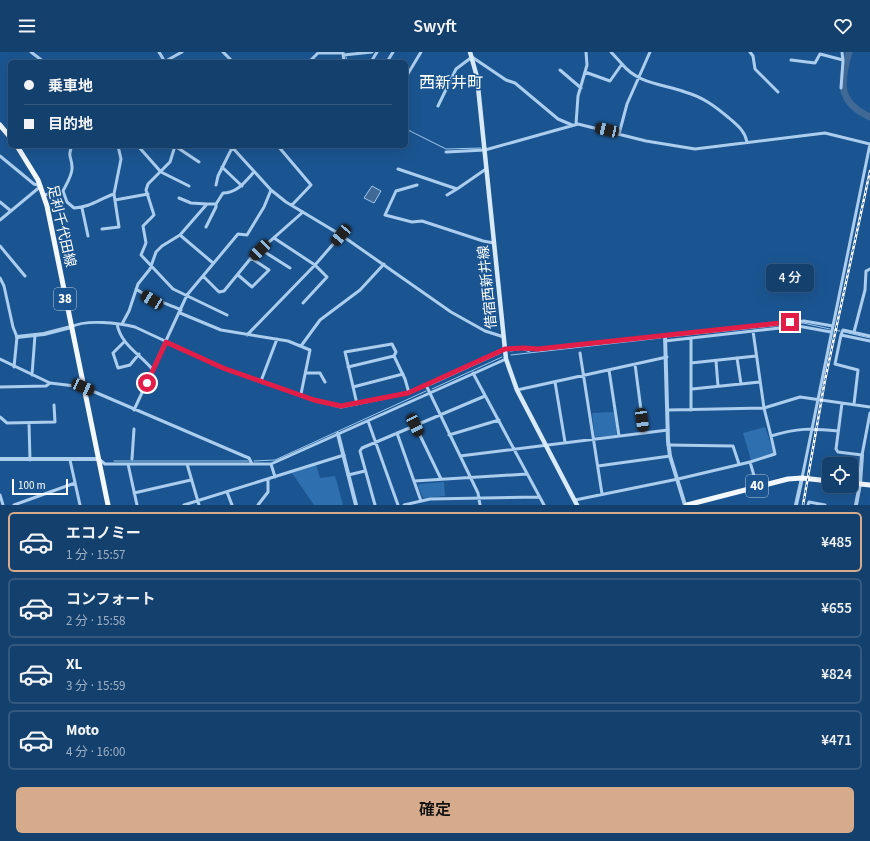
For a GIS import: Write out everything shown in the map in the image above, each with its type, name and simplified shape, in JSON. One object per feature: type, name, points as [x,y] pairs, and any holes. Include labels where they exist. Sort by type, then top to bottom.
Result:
[{"type":"main road","name":"借宿西新井線","points":[[471,54],[477,77],[506,359],[517,390],[577,505]]},
{"type":"main road","points":[[0,125],[8,135]]},
{"type":"main road","name":"足利千代田線","points":[[18,148],[41,186],[44,195],[108,505]]},
{"type":"main road","name":"40","points":[[686,505],[781,480],[802,478],[822,480]]},
{"type":"main road","points":[[860,484],[870,485]]},
{"type":"street","points":[[31,52],[41,60]]},
{"type":"street","points":[[168,60],[182,52]]},
{"type":"street","points":[[223,52],[231,60]]},
{"type":"street","points":[[312,52],[314,57]]},
{"type":"street","points":[[311,60],[318,53],[343,53],[344,56],[372,52]]},
{"type":"street","points":[[408,74],[420,53],[414,52]]},
{"type":"street","points":[[574,125],[585,72],[586,52]]},
{"type":"street","points":[[611,52],[628,72],[638,78],[651,84],[686,92],[712,103],[742,129],[748,142]]},
{"type":"street","points":[[619,134],[627,104],[650,52]]},
{"type":"street","points":[[750,52],[753,56],[755,69],[778,92]]},
{"type":"street","points":[[841,88],[843,60],[842,52]]},
{"type":"street","points":[[438,106],[456,70],[471,54],[506,80],[515,83],[558,119],[574,125],[646,141],[695,149],[825,133],[870,144],[796,505]]},
{"type":"street","points":[[792,60],[815,63],[820,54],[843,60]]},
{"type":"street","points":[[585,72],[610,81],[622,64]]},
{"type":"street","points":[[560,70],[581,88]]},
{"type":"street","points":[[446,152],[484,150],[574,125]]},
{"type":"street","points":[[63,191],[72,172],[72,164],[69,156],[71,148]]},
{"type":"street","points":[[102,229],[119,227],[114,194],[121,159],[118,148]]},
{"type":"street","points":[[140,148],[162,172],[189,186]]},
{"type":"street","points":[[174,148],[170,162],[162,172],[148,184],[146,190],[154,215],[143,226],[146,243],[141,255],[150,267],[173,289],[227,315]]},
{"type":"street","points":[[178,148],[199,162]]},
{"type":"street","points":[[216,185],[231,148]]},
{"type":"street","points":[[232,148],[271,190],[292,205],[341,235],[451,312],[486,332],[504,337]]},
{"type":"street","points":[[280,148],[311,185],[292,205]]},
{"type":"street","points":[[0,156],[34,184],[41,186]]},
{"type":"street","points":[[222,167],[242,186]]},
{"type":"street","points":[[398,169],[457,188]]},
{"type":"street","points":[[447,195],[486,169]]},
{"type":"street","points":[[206,227],[216,208],[216,204],[223,193],[232,192],[242,186],[254,172]]},
{"type":"street","points":[[417,185],[396,191],[385,215],[412,222],[422,220],[483,241],[494,243]]},
{"type":"street","points":[[0,220],[41,186]]},
{"type":"street","points":[[134,410],[181,312],[187,295],[238,234],[247,235],[264,207],[271,190]]},
{"type":"street","points":[[44,195],[63,191]]},
{"type":"street","points":[[63,191],[69,204],[74,208],[82,208],[92,205],[104,197],[114,194]]},
{"type":"street","points":[[115,200],[148,194]]},
{"type":"street","points":[[179,198],[191,203],[216,204]]},
{"type":"street","points":[[0,202],[11,212]]},
{"type":"street","points":[[122,324],[129,311],[136,290],[159,249],[180,236],[207,204]]},
{"type":"street","points":[[82,208],[88,236]]},
{"type":"street","points":[[203,276],[221,292],[260,250],[303,212]]},
{"type":"street","points":[[247,335],[315,265],[341,235]]},
{"type":"street","points":[[180,236],[213,263]]},
{"type":"street","points":[[274,238],[315,265],[327,276],[302,303]]},
{"type":"street","points":[[0,246],[25,276]]},
{"type":"street","points":[[260,250],[290,268]]},
{"type":"street","points":[[238,275],[252,288],[269,270],[252,258]]},
{"type":"street","points":[[301,346],[320,320],[360,290],[384,264]]},
{"type":"street","points":[[854,332],[865,290],[866,271],[870,269]]},
{"type":"street","points":[[0,278],[4,286],[13,327],[17,337],[14,367]]},
{"type":"street","points":[[0,283],[4,286]]},
{"type":"street","points":[[136,290],[152,300],[164,302],[181,312],[221,330],[288,341],[311,351],[301,394]]},
{"type":"street","points":[[17,337],[35,335],[76,325],[95,323],[122,324],[135,327],[223,368],[337,406],[357,404],[408,393],[505,349],[538,349],[665,334],[804,321],[833,326]]},
{"type":"street","points":[[117,324],[124,342],[139,354],[153,370]]},
{"type":"street","points":[[665,341],[798,326],[831,332]]},
{"type":"street","points":[[854,404],[858,370],[835,364],[843,330],[870,336]]},
{"type":"street","points":[[575,500],[678,479],[750,462],[775,454],[764,408],[753,331]]},
{"type":"street","points":[[665,334],[667,358],[668,445],[670,456],[686,505]]},
{"type":"street","points":[[32,375],[35,335]]},
{"type":"street","points":[[842,335],[870,341]]},
{"type":"street","points":[[691,338],[691,410]]},
{"type":"street","points":[[261,381],[277,339]]},
{"type":"street","points":[[124,342],[113,353],[118,368],[130,366],[139,354]]},
{"type":"street","points":[[357,404],[345,352],[390,343],[396,352],[394,356],[403,374],[408,393]]},
{"type":"street","points":[[580,353],[602,494]]},
{"type":"street","points":[[348,367],[394,356]]},
{"type":"street","points":[[691,363],[756,356]]},
{"type":"street","points":[[517,390],[667,358]]},
{"type":"street","points":[[737,358],[740,384]]},
{"type":"street","points":[[0,359],[50,383],[83,387],[249,458],[252,464]]},
{"type":"street","points":[[0,459],[98,459],[105,464],[271,464],[506,359]]},
{"type":"street","points":[[716,361],[718,386]]},
{"type":"street","points":[[635,364],[644,433]]},
{"type":"street","points":[[609,370],[619,436]]},
{"type":"street","points":[[306,373],[320,373],[325,382]]},
{"type":"street","points":[[473,373],[544,505]]},
{"type":"street","points":[[353,386],[403,374]]},
{"type":"street","points":[[555,382],[565,442]]},
{"type":"street","points":[[692,389],[760,382]]},
{"type":"street","points":[[0,387],[46,386],[50,383]]},
{"type":"street","points":[[426,385],[480,498],[480,505]]},
{"type":"street","points":[[375,505],[365,470],[361,449],[439,414],[485,396]]},
{"type":"street","points":[[668,410],[764,408],[800,397],[870,407]]},
{"type":"street","points":[[842,403],[836,451],[862,455]]},
{"type":"street","points":[[0,417],[7,423],[55,422],[54,405]]},
{"type":"street","points":[[856,505],[860,484],[862,455],[870,413]]},
{"type":"street","points":[[368,420],[398,505]]},
{"type":"street","points":[[450,435],[499,420]]},
{"type":"street","points":[[29,422],[30,460]]},
{"type":"street","points":[[415,425],[441,479]]},
{"type":"street","points":[[771,436],[795,429],[812,428],[838,431]]},
{"type":"street","points":[[132,459],[134,429]]},
{"type":"street","points":[[460,456],[668,430]]},
{"type":"street","points":[[397,432],[421,501]]},
{"type":"street","points":[[338,434],[356,505]]},
{"type":"street","points":[[668,445],[733,446],[739,464]]},
{"type":"street","points":[[184,505],[344,455]]},
{"type":"street","points":[[598,466],[670,456]]},
{"type":"street","points":[[70,460],[80,505]]},
{"type":"street","points":[[750,462],[757,486]]},
{"type":"street","points":[[128,464],[137,505]]},
{"type":"street","points":[[187,464],[199,505]]},
{"type":"street","points":[[271,464],[275,477]]},
{"type":"street","points":[[348,476],[365,470]]},
{"type":"street","points":[[414,481],[527,474]]},
{"type":"street","points":[[258,505],[268,492],[268,479]]},
{"type":"street","points":[[134,493],[191,480]]},
{"type":"street","points":[[14,505],[75,482]]},
{"type":"street","points":[[227,492],[232,505]]},
{"type":"street","points":[[0,495],[3,505]]},
{"type":"street","points":[[404,505],[416,504],[421,501],[539,497]]},
{"type":"street","points":[[808,505],[809,502],[825,505]]},
{"type":"shaded area","points":[[372,186],[381,191],[374,203],[364,198]]},
{"type":"shaded area","points":[[614,412],[617,435],[595,437],[592,413]]},
{"type":"shaded area","points":[[765,427],[774,453],[751,460],[743,433]]},
{"type":"shaded area","points":[[316,465],[320,478],[335,476],[343,505],[314,505],[292,473]]},
{"type":"shaded area","points":[[444,482],[445,496],[423,498],[418,486],[419,484]]},
{"type":"waterway","points":[[849,52],[843,82],[846,98],[859,111],[870,117]]},
{"type":"waterway","points":[[408,130],[446,149],[481,148]]},
{"type":"waterway","points":[[669,337],[803,323],[830,329]]},
{"type":"waterway","points":[[834,330],[840,331]]},
{"type":"waterway","points":[[844,332],[870,338]]},
{"type":"waterway","points":[[511,355],[661,338]]},
{"type":"waterway","points":[[510,351],[519,350]]},
{"type":"waterway","points":[[524,350],[530,352]]},
{"type":"waterway","points":[[431,385],[501,353]]},
{"type":"waterway","points":[[432,389],[502,357]]},
{"type":"waterway","points":[[254,461],[275,460],[426,391]]},
{"type":"waterway","points":[[114,461],[248,461]]},
{"type":"railway","points":[[803,505],[825,380],[870,171]]},
{"type":"district","name":"西新井町","points":[[451,83]]},
{"type":"route","points":[[147,383],[166,342],[223,368],[301,394],[314,400],[337,406],[348,406],[408,393],[505,349],[538,349],[665,334],[790,322]]}]
